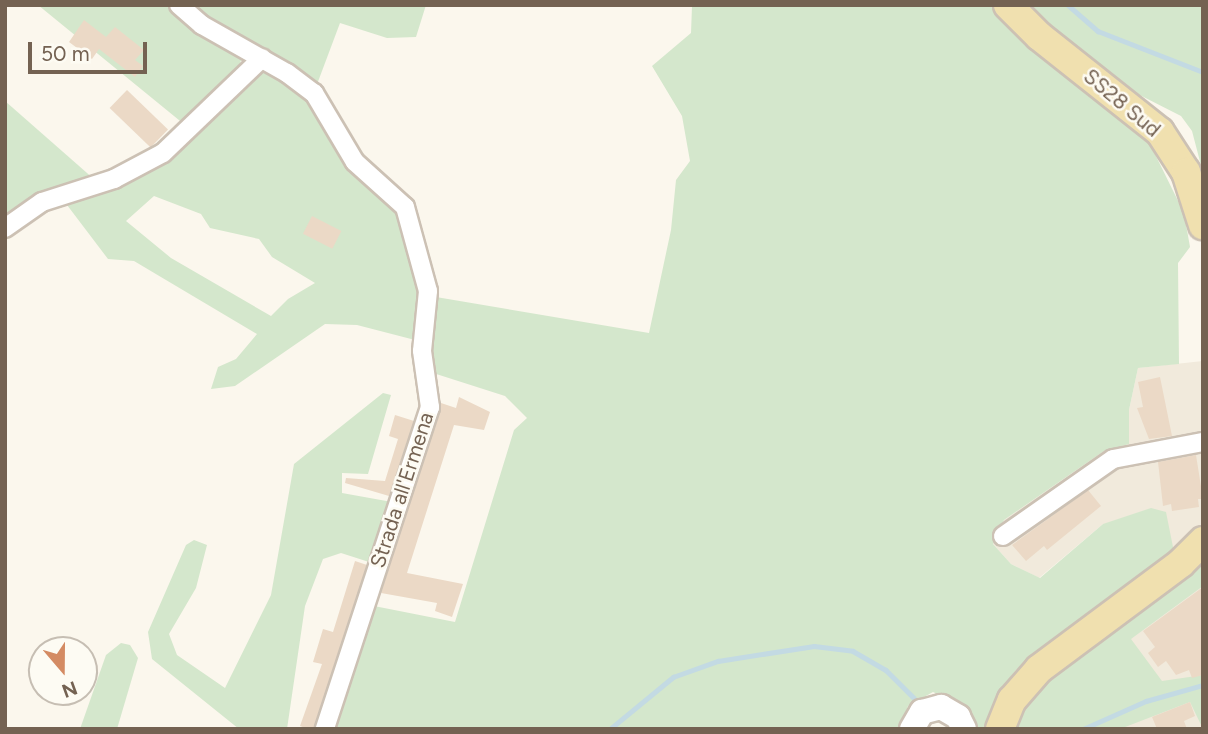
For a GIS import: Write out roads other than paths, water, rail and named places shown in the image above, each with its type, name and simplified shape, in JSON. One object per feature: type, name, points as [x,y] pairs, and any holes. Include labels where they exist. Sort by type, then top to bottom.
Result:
[{"type":"main road","name":"SS28 Sud","points":[[1007,5],[1160,132],[1185,172],[1203,225]]},
{"type":"main road","points":[[1000,729],[1012,700],[1039,669],[1181,563],[1203,541]]},
{"type":"main road","points":[[912,729],[922,712],[941,707],[958,718],[964,729]]},
{"type":"street","name":"Strada all'Ermena","points":[[179,5],[202,25],[308,87],[350,156],[405,207],[430,298],[422,351],[430,407],[325,729]]},
{"type":"street","points":[[5,228],[42,202],[114,179],[163,153],[262,58]]},
{"type":"street","points":[[1003,536],[1113,459],[1203,442]]},
{"type":"waterway","points":[[1068,5],[1098,31],[1203,72]]},
{"type":"waterway","points":[[610,729],[673,677],[718,661],[814,646],[853,651],[886,670],[914,698]]},
{"type":"waterway","points":[[1083,729],[1146,701],[1203,685]]}]
